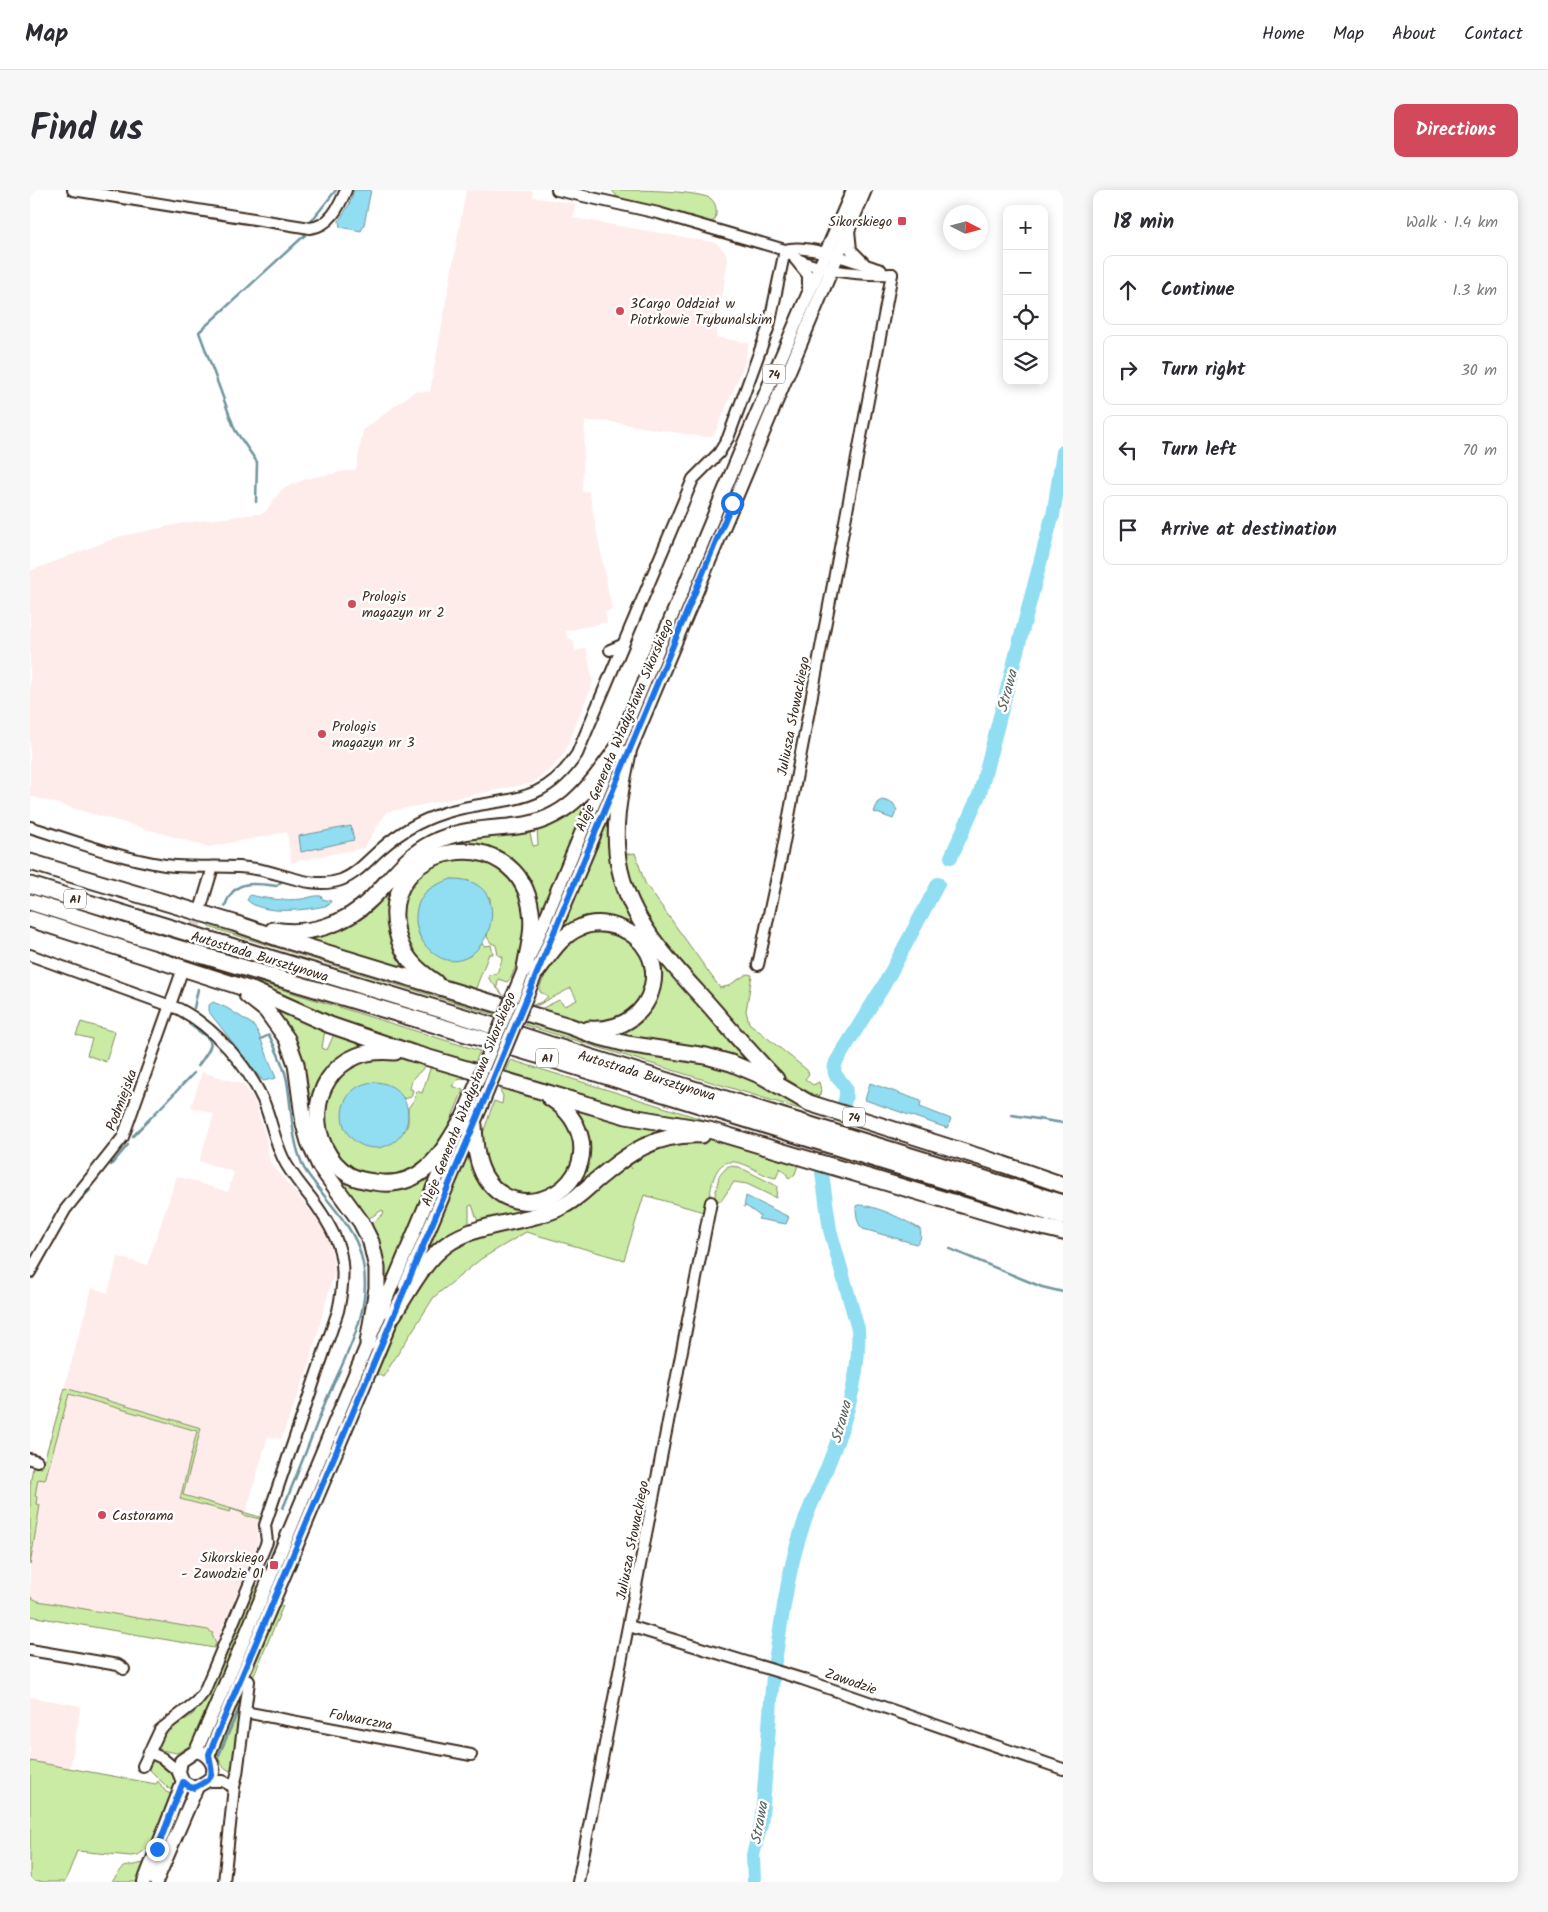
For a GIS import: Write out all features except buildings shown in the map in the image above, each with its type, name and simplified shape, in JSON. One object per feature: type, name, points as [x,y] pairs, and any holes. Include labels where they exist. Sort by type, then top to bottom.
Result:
[{"type":"highway","points":[[241,926],[286,932],[316,930],[332,924],[363,906],[414,854],[433,843],[458,834],[521,826],[558,812],[586,791],[622,751]]},
{"type":"highway","points":[[622,751],[617,848],[624,883],[638,918],[651,938],[689,984],[757,1059],[792,1093]]},
{"type":"highway","points":[[466,995],[438,984],[417,969],[405,954],[398,938],[395,921],[399,896],[414,870],[432,858],[448,852],[474,852],[492,856],[515,874],[527,892],[531,911],[531,970]]},
{"type":"highway","points":[[30,862],[569,1026],[596,1036],[627,1044],[726,1061],[762,1076],[792,1093]]},
{"type":"highway","name":"Autostrada Bursztynowa","points":[[30,885],[481,1022],[1063,1203]]},
{"type":"highway","name":"Autostrada Bursztynowa","points":[[30,902],[144,938],[541,1056],[1063,1217]]},
{"type":"highway","points":[[30,919],[254,991],[330,1025],[412,1053],[533,1090],[626,1116],[694,1126],[1013,1220],[1063,1232]]},
{"type":"highway","points":[[531,970],[561,940],[580,927],[594,924],[619,928],[635,937],[646,948],[652,964],[652,987],[649,998],[639,1013],[629,1022],[611,1028],[595,1030],[569,1026]]},
{"type":"highway","points":[[220,980],[237,988],[266,1010],[287,1039],[296,1064],[304,1124],[310,1142],[320,1166],[361,1222],[371,1242],[377,1268],[377,1288],[368,1343]]},
{"type":"highway","points":[[412,1053],[380,1051],[366,1053],[345,1062],[332,1074],[320,1097],[317,1120],[318,1133],[330,1157],[350,1176],[380,1183],[398,1183],[415,1177],[431,1165],[447,1144],[467,1123],[480,1168],[486,1179],[498,1191],[510,1199],[527,1201],[544,1199],[561,1191],[571,1181],[578,1167],[582,1150],[580,1134],[572,1117],[559,1104],[533,1090]]},
{"type":"highway","name":"74","points":[[792,1093],[809,1103],[1063,1185]]},
{"type":"highway","points":[[393,1315],[428,1262],[441,1249],[459,1237],[538,1216],[559,1208],[580,1194],[629,1153],[658,1140],[696,1134],[741,1139]]},
{"type":"main road","name":"74","points":[[832,255],[853,190]]},
{"type":"main road","name":"74","points":[[748,450],[826,268],[849,226],[865,190]]},
{"type":"main road","name":"74","points":[[748,450],[806,299],[826,268]]},
{"type":"main road","name":"Aleje Generała Władysława Sikorskiego","points":[[156,1882],[206,1774],[209,1754],[393,1315],[467,1123],[477,1082],[519,998],[748,450]]},
{"type":"main road","name":"Aleje Generała Władysława Sikorskiego","points":[[196,1751],[368,1343],[467,1123],[480,1109],[519,998]]},
{"type":"main road","points":[[144,1882],[181,1777],[179,1764],[184,1758],[196,1751],[204,1753],[206,1774],[188,1786],[181,1777]]},
{"type":"street","points":[[73,190],[308,228],[324,224],[339,206],[346,190]]},
{"type":"street","points":[[557,190],[658,213],[785,250],[794,249],[832,255],[892,274]]},
{"type":"street","points":[[849,226],[851,250],[869,266]]},
{"type":"street","points":[[785,250],[808,275],[806,299]]},
{"type":"street","points":[[30,827],[146,861],[181,866],[254,868],[320,884],[336,882],[352,874],[400,834],[427,819],[459,809],[520,798],[541,790],[562,773],[577,754],[692,479],[719,453],[728,438],[769,326],[785,250]]},
{"type":"street","points":[[794,258],[826,268],[863,273],[892,274]]},
{"type":"street","name":"Juliusza Słowackiego","points":[[758,964],[781,858],[853,471],[892,274]]},
{"type":"street","points":[[610,650],[622,645]]},
{"type":"street","points":[[201,907],[214,867]]},
{"type":"street","points":[[30,955],[170,1006],[192,1016],[210,1029],[226,1046],[256,1088],[263,1101],[274,1139],[283,1159],[295,1179],[328,1221],[335,1234],[344,1271],[342,1296],[338,1311],[265,1525],[267,1542],[204,1692],[196,1702],[160,1730],[143,1766]]},
{"type":"street","name":"Podmiejska","points":[[30,1272],[65,1210],[123,1137],[181,974]]},
{"type":"street","name":"Juliusza Słowackiego","points":[[578,1882],[711,1202]]},
{"type":"street","name":"Zawodzie","points":[[629,1626],[802,1679],[1063,1769]]},
{"type":"street","points":[[30,1650],[118,1665],[124,1669]]},
{"type":"street","points":[[224,1882],[234,1787],[249,1681]]},
{"type":"street","name":"Folwarczna","points":[[246,1712],[471,1755]]},
{"type":"street","points":[[149,1752],[184,1758]]},
{"type":"street","points":[[149,1752],[162,1758],[181,1777]]},
{"type":"street","points":[[206,1774],[234,1787]]},
{"type":"shaded area","points":[[466,190],[533,191],[533,197],[575,204],[573,218],[717,243],[726,253],[728,260],[716,337],[749,343],[744,365],[714,435],[707,437],[697,436],[612,422],[585,421],[582,492],[589,491],[612,610],[605,612],[607,622],[566,631],[567,637],[574,641],[575,651],[586,648],[593,682],[565,752],[553,767],[533,783],[386,812],[364,848],[291,862],[287,832],[209,847],[30,796],[30,571],[118,537],[184,523],[264,513],[282,489],[306,479],[356,469],[363,430],[415,391],[430,392]]},
{"type":"shaded area","points":[[202,1072],[243,1084],[253,1098],[264,1131],[270,1162],[327,1231],[335,1269],[307,1371],[281,1439],[268,1436],[246,1512],[260,1517],[257,1531],[258,1542],[214,1648],[30,1616],[30,1485],[33,1466],[42,1468],[92,1288],[108,1293],[118,1257],[147,1265],[177,1176],[228,1192],[234,1172],[199,1161],[214,1114],[191,1107]]},
{"type":"shaded area","points":[[30,1697],[81,1706],[70,1769],[30,1761]]},
{"type":"green space","points":[[612,190],[648,190],[701,195],[710,198],[714,202],[716,208],[715,220],[707,224],[618,198]]},
{"type":"green space","points":[[593,792],[536,927],[529,885],[459,846],[395,893],[413,972],[289,937],[319,933],[411,861],[448,841],[529,830],[533,846],[538,845],[537,826]]},
{"type":"green space","points":[[615,797],[621,886],[751,1057],[748,1066],[613,1035],[620,1031],[658,969],[612,920],[554,943]]},
{"type":"green space","points":[[635,853],[645,883],[720,988],[728,986],[747,974],[752,975],[746,1011],[749,1023],[807,1070],[809,1074],[805,1079],[813,1085],[819,1082],[821,1090],[819,1098],[790,1081],[772,1066],[667,948],[653,929],[632,889],[622,855]]},
{"type":"green space","points":[[474,856],[509,874],[525,902],[524,945],[511,978],[507,982],[498,979],[497,987],[503,995],[489,979],[489,975],[497,973],[503,957],[498,955],[496,945],[491,943],[487,937],[491,916],[490,898],[469,881],[451,879],[417,928],[420,937],[433,953],[462,959],[470,956],[482,944],[485,946],[491,945],[493,954],[489,954],[474,993],[436,979],[414,960],[400,921],[400,910],[412,881],[438,860]]},
{"type":"green space","points":[[30,890],[488,1031],[486,1035],[30,896]]},
{"type":"green space","points":[[210,920],[497,1010],[495,1015],[209,927]]},
{"type":"green space","points":[[613,929],[638,949],[646,964],[647,982],[634,1011],[594,1027],[536,1009],[543,1008],[559,1000],[565,1006],[577,1000],[571,988],[538,1005],[533,1005],[542,1002],[548,996],[540,992],[540,986],[557,952],[584,931]]},
{"type":"green space","points":[[197,963],[480,1051],[473,1067],[368,1033],[196,966]]},
{"type":"green space","points":[[266,1005],[325,1030],[322,1048],[327,1050],[335,1032],[378,1045],[337,1061],[315,1132],[365,1186],[439,1161],[378,1307],[370,1226],[384,1213],[382,1210],[368,1219],[316,1149],[300,1070]]},
{"type":"green space","points":[[528,1019],[712,1062],[940,1152],[525,1025]]},
{"type":"green space","points":[[81,1022],[115,1032],[106,1062],[87,1055],[92,1039],[76,1035]]},
{"type":"green space","points":[[401,1056],[424,1062],[422,1069],[412,1080],[410,1089],[413,1090],[411,1097],[404,1099],[403,1097],[404,1132],[408,1124],[408,1108],[414,1100],[417,1091],[422,1093],[431,1066],[434,1065],[469,1076],[468,1078],[457,1080],[452,1086],[463,1090],[444,1137],[419,1169],[394,1178],[361,1175],[340,1162],[322,1127],[329,1091],[341,1072],[359,1061]]},
{"type":"green space","points":[[511,1060],[948,1195],[504,1076]]},
{"type":"green space","points":[[500,1085],[545,1100],[554,1105],[576,1136],[573,1165],[555,1189],[528,1196],[506,1191],[488,1174],[481,1139],[494,1101],[502,1104],[503,1096],[499,1088]]},
{"type":"green space","points":[[572,1106],[686,1129],[585,1184],[548,1207],[478,1222],[472,1205],[469,1206],[469,1227],[418,1267],[471,1143],[471,1157],[518,1206],[580,1178]]},
{"type":"green space","points":[[703,1138],[718,1140],[799,1162],[795,1174],[789,1179],[780,1168],[776,1178],[736,1162],[727,1163],[720,1167],[712,1183],[707,1213],[644,1195],[624,1260],[526,1232],[481,1259],[434,1297],[383,1377],[377,1374],[400,1319],[416,1288],[436,1260],[469,1237],[528,1221],[624,1161],[632,1169],[627,1161],[641,1151]]},
{"type":"green space","points":[[728,1166],[739,1167],[777,1186],[776,1198],[747,1184],[734,1182],[721,1201],[714,1200],[719,1176]]},
{"type":"green space","points":[[65,1388],[201,1428],[183,1495],[260,1517],[260,1519],[243,1515],[243,1513],[231,1509],[230,1512],[180,1499],[197,1431],[69,1394],[45,1480],[38,1479],[35,1496],[37,1497],[36,1504],[40,1505],[30,1565],[30,1486],[33,1466],[42,1468]]},
{"type":"green space","points":[[254,1585],[259,1587],[193,1744],[177,1753],[161,1750],[157,1745],[163,1734],[192,1715],[205,1700]]},
{"type":"green space","points":[[30,1597],[38,1601],[208,1630],[213,1633],[212,1635],[216,1643],[214,1648],[30,1616]]},
{"type":"green space","points":[[277,1604],[283,1606],[252,1680],[234,1772],[230,1771],[221,1763],[217,1746]]},
{"type":"green space","points":[[151,1759],[162,1762],[170,1770],[175,1781],[175,1792],[168,1788],[147,1767]]},
{"type":"green space","points":[[30,1761],[156,1784],[158,1781],[166,1792],[174,1795],[149,1847],[138,1855],[77,1851],[65,1882],[30,1882]]},
{"type":"green space","points":[[144,1863],[145,1868],[139,1882],[112,1882],[123,1867]]},
{"type":"water","points":[[354,190],[371,190],[361,231],[340,227],[339,221],[349,205]]},
{"type":"water","points":[[882,800],[893,803],[897,810],[893,819],[874,812],[878,802]]},
{"type":"water","points":[[351,826],[354,840],[301,852],[299,836]]},
{"type":"water","points":[[451,879],[474,883],[487,895],[492,912],[489,929],[480,946],[467,957],[451,961],[433,953],[427,947],[416,925],[416,917],[417,909],[424,894],[433,887]]},
{"type":"water","points":[[250,895],[269,899],[289,900],[321,896],[322,899],[331,901],[329,905],[310,909],[275,910],[254,905],[247,900]]},
{"type":"water","points":[[213,1002],[227,1008],[252,1024],[258,1032],[276,1078],[264,1081],[261,1079],[209,1012],[209,1005]]},
{"type":"water","points":[[375,1082],[388,1084],[398,1092],[406,1102],[408,1115],[406,1128],[398,1138],[388,1146],[375,1148],[362,1146],[352,1138],[344,1128],[342,1115],[344,1102],[352,1092],[362,1084]]},
{"type":"water","points":[[870,1083],[921,1101],[920,1107],[951,1119],[947,1128],[865,1100]]},
{"type":"water","points":[[746,1196],[789,1217],[786,1224],[758,1219],[760,1216],[746,1206],[744,1207]]},
{"type":"water","points":[[856,1206],[882,1210],[920,1229],[919,1241],[916,1244],[863,1229],[857,1219]]},
{"type":"waterway","points":[[309,224],[336,190]]},
{"type":"waterway","points":[[256,502],[257,462],[235,430],[199,332],[305,235],[306,231]]},
{"type":"waterway","name":"Strawa","points":[[1053,516],[1063,452]]},
{"type":"waterway","name":"Strawa","points":[[951,857],[980,793],[1051,521]]},
{"type":"waterway","points":[[225,906],[229,897],[239,887],[252,884],[276,886],[281,882]]},
{"type":"waterway","name":"Strawa","points":[[844,1104],[845,1089],[835,1074],[836,1062],[884,985],[938,884]]},
{"type":"waterway","points":[[194,1008],[198,989]]},
{"type":"waterway","points":[[189,1020],[189,1024],[210,1042],[208,1051],[198,1066]]},
{"type":"waterway","points":[[261,1039],[269,1035],[284,1069],[296,1145],[303,1166],[342,1218],[353,1236],[358,1245],[365,1275],[365,1294],[356,1331],[283,1508]]},
{"type":"waterway","points":[[133,1136],[194,1073]]},
{"type":"waterway","points":[[1012,1115],[1063,1123]]},
{"type":"waterway","points":[[111,1165],[128,1145]]},
{"type":"waterway","name":"Strawa","points":[[774,1667],[792,1563],[806,1516],[829,1462],[849,1406],[858,1348],[858,1329],[830,1230],[822,1173]]},
{"type":"waterway","points":[[80,1200],[90,1190]]},
{"type":"waterway","points":[[68,1215],[74,1207]]},
{"type":"waterway","points":[[52,1244],[64,1223]]},
{"type":"waterway","points":[[950,1249],[1042,1287],[1063,1292]]},
{"type":"waterway","points":[[33,1278],[49,1250]]},
{"type":"waterway","name":"Strawa","points":[[754,1882],[753,1855],[761,1824],[773,1675]]},
{"type":"waterway","points":[[219,1755],[241,1704]]},
{"type":"tunnel","points":[[181,973],[201,908]]},
{"type":"place","name":"Sikorskiego","points":[[902,221]]},
{"type":"place","name":"3Cargo Oddział w Piotrkowie Trybunalskim","points":[[620,311]]},
{"type":"place","name":"Prologis magazyn nr 2","points":[[352,604]]},
{"type":"place","name":"Prologis magazyn nr 3","points":[[322,734]]},
{"type":"place","name":"Castorama","points":[[102,1515]]},
{"type":"place","name":"Sikorskiego - Zawodzie 01","points":[[274,1565]]},
{"type":"route","points":[[157,1849],[183,1782],[194,1788],[207,1781],[211,1775],[212,1767],[209,1754],[474,1125],[732,503]]}]
